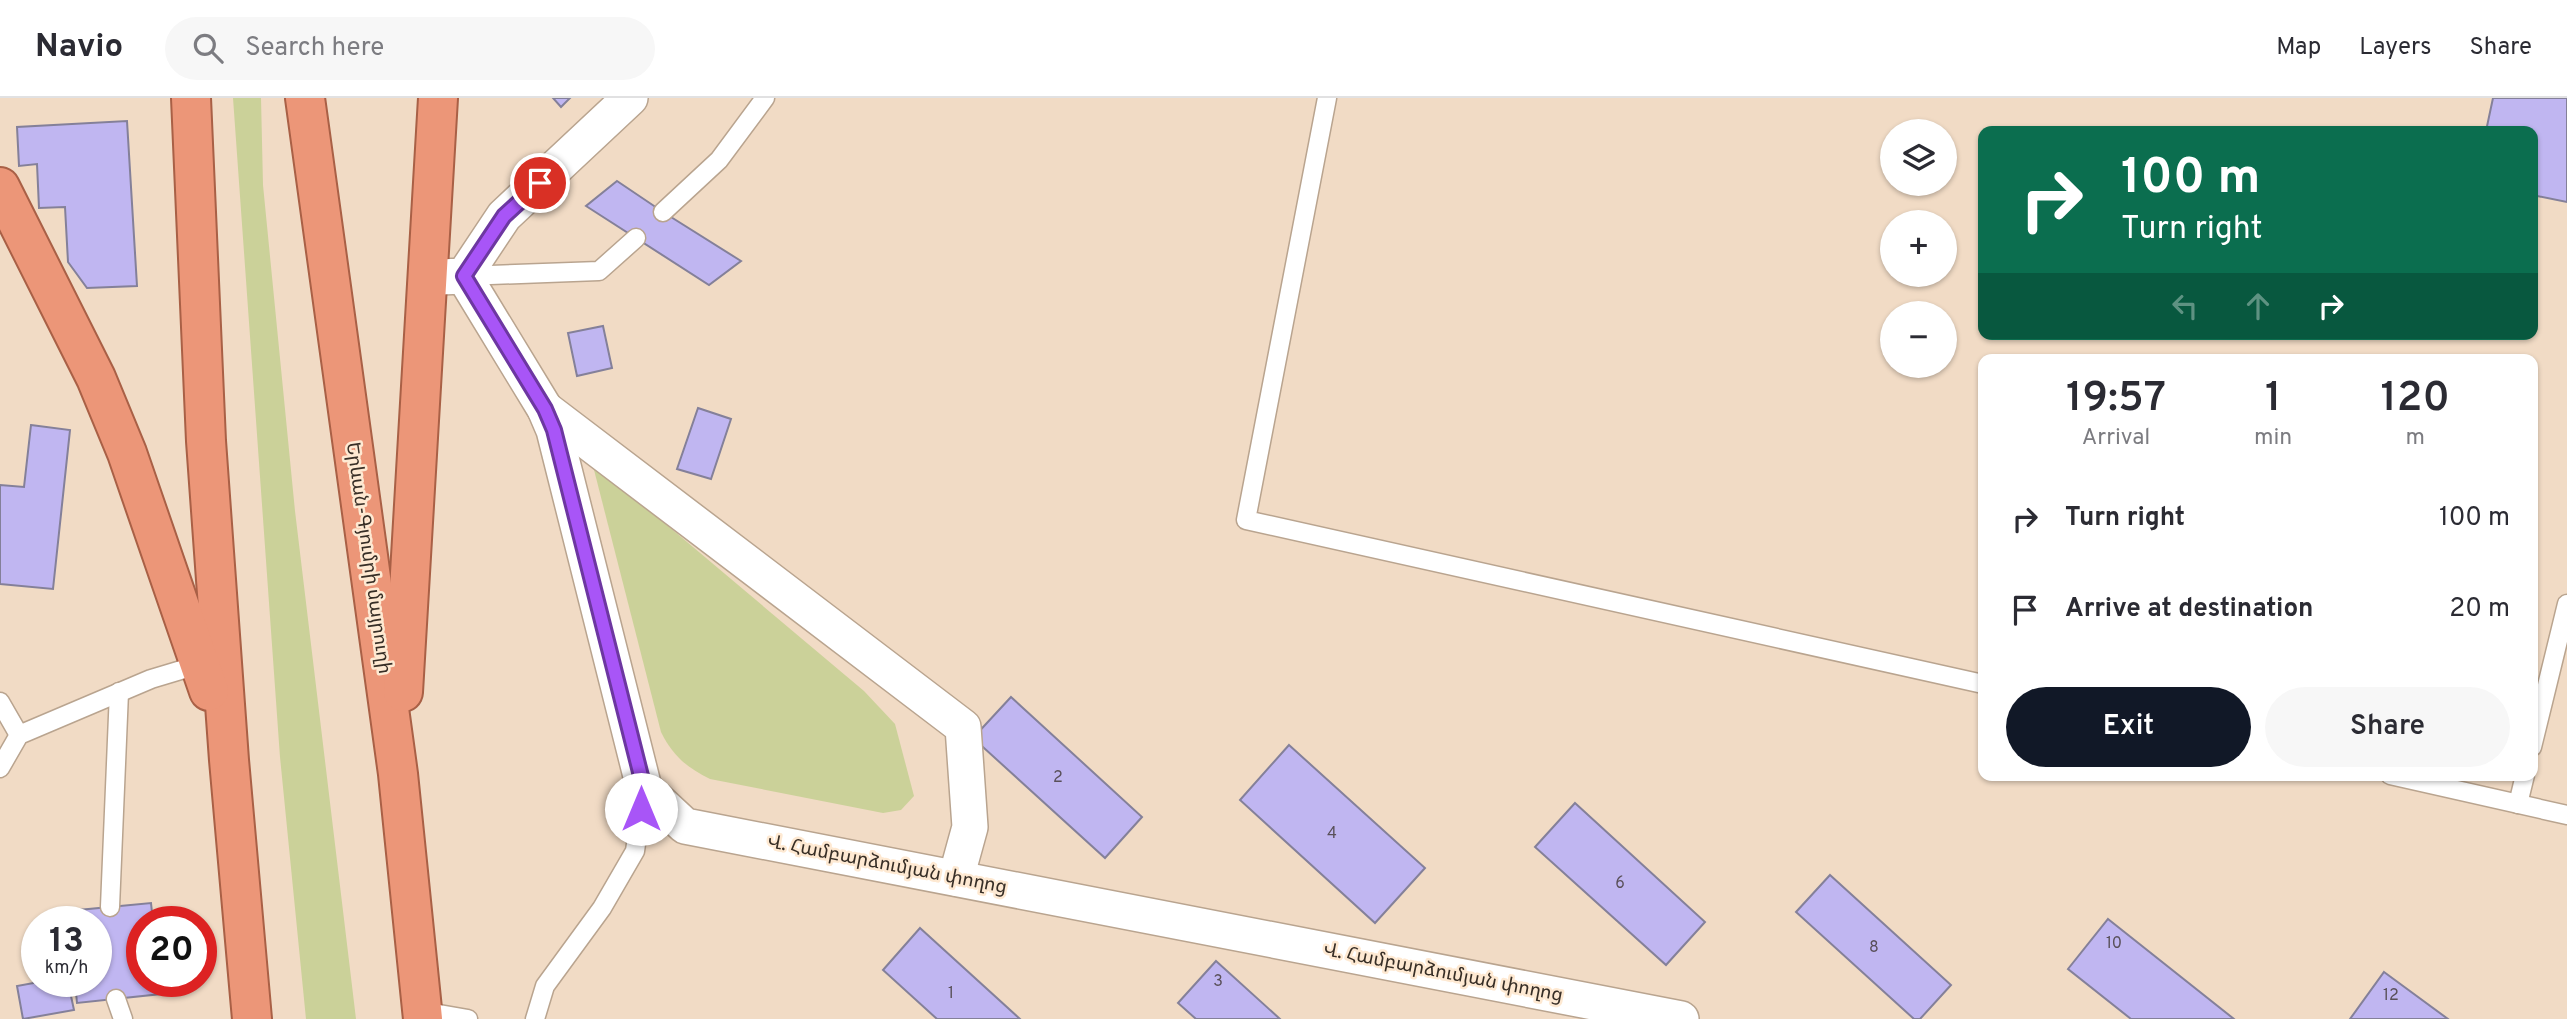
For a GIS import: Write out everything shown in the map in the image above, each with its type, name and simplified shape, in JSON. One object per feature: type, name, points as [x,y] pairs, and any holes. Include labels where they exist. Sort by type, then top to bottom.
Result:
[{"type":"highway","points":[[191,98],[205,441],[252,1019]]},
{"type":"highway","name":"Երևան-Գյումրի մայրուղի","points":[[305,98],[398,775],[423,1015]]},
{"type":"highway","points":[[398,775],[438,98]]},
{"type":"highway","points":[[0,187],[96,378],[122,440],[201,664],[229,760]]},
{"type":"street","points":[[464,276],[504,216],[630,98]]},
{"type":"street","points":[[426,277],[464,276]]},
{"type":"street","points":[[464,276],[545,409],[554,430],[644,788]]},
{"type":"street","points":[[545,409],[963,727],[970,827],[956,878]]},
{"type":"street","name":"Վ. Համբարձումյան փողոց","points":[[644,788],[685,826],[1681,1019]]},
{"type":"lane","points":[[663,212],[719,160],[765,98]]},
{"type":"lane","points":[[1327,98],[1246,520],[1978,683]]},
{"type":"lane","points":[[464,276],[599,271],[636,238]]},
{"type":"lane","points":[[2538,722],[2567,604]]},
{"type":"lane","points":[[0,768],[19,735],[150,678],[201,664]]},
{"type":"lane","points":[[110,906],[120,692]]},
{"type":"lane","points":[[0,702],[19,735]]},
{"type":"lane","points":[[2416,781],[2567,815]]},
{"type":"lane","points":[[2518,804],[2524,781]]},
{"type":"lane","points":[[535,1019],[545,986],[602,908],[635,851],[644,788]]},
{"type":"lane","points":[[116,999],[123,1019]]},
{"type":"lane","points":[[423,1015],[468,1019]]},
{"type":"green space","points":[[233,98],[261,98],[263,185],[295,511],[356,1019],[306,1019],[280,757]]},
{"type":"green space","points":[[592,462],[864,691],[895,724],[914,796],[901,810],[883,813],[710,779],[675,754],[661,732]]},
{"type":"building","points":[[553,98],[570,98],[561,107]]},
{"type":"building","points":[[2493,98],[2567,98],[2567,202],[2538,196],[2538,126],[2487,126]]},
{"type":"building","points":[[127,121],[137,286],[87,288],[68,262],[65,207],[39,208],[37,164],[19,166],[17,127]]},
{"type":"building","points":[[617,181],[741,261],[709,285],[586,206]]},
{"type":"building","points":[[603,326],[612,368],[577,376],[568,333]]},
{"type":"building","points":[[698,408],[731,419],[711,479],[677,469]]},
{"type":"building","points":[[31,425],[70,430],[53,589],[0,584],[0,485],[24,487]]},
{"type":"building","points":[[1011,697],[1142,817],[1105,858],[973,738]]},
{"type":"building","points":[[1289,745],[1425,868],[1375,923],[1240,800]]},
{"type":"building","points":[[1575,803],[1705,922],[1666,965],[1535,847]]},
{"type":"building","points":[[1830,875],[1951,985],[1920,1019],[1914,1019],[1796,912]]},
{"type":"building","points":[[151,903],[151,906],[126,906],[126,997],[133,997],[77,1003],[76,997],[112,997],[112,907]]},
{"type":"building","points":[[2108,919],[2234,1019],[2131,1019],[2068,969]]},
{"type":"building","points":[[920,928],[1020,1019],[937,1019],[883,970]]},
{"type":"building","points":[[1216,961],[1280,1019],[1196,1019],[1178,1003]]},
{"type":"building","points":[[2384,972],[2448,1019],[2350,1019]]},
{"type":"building","points":[[21,985],[21,997],[71,997],[74,1010],[23,1019],[17,986]]},
{"type":"route","points":[[540,183],[504,216],[464,276],[545,409],[554,430],[644,788],[641,809]]}]
